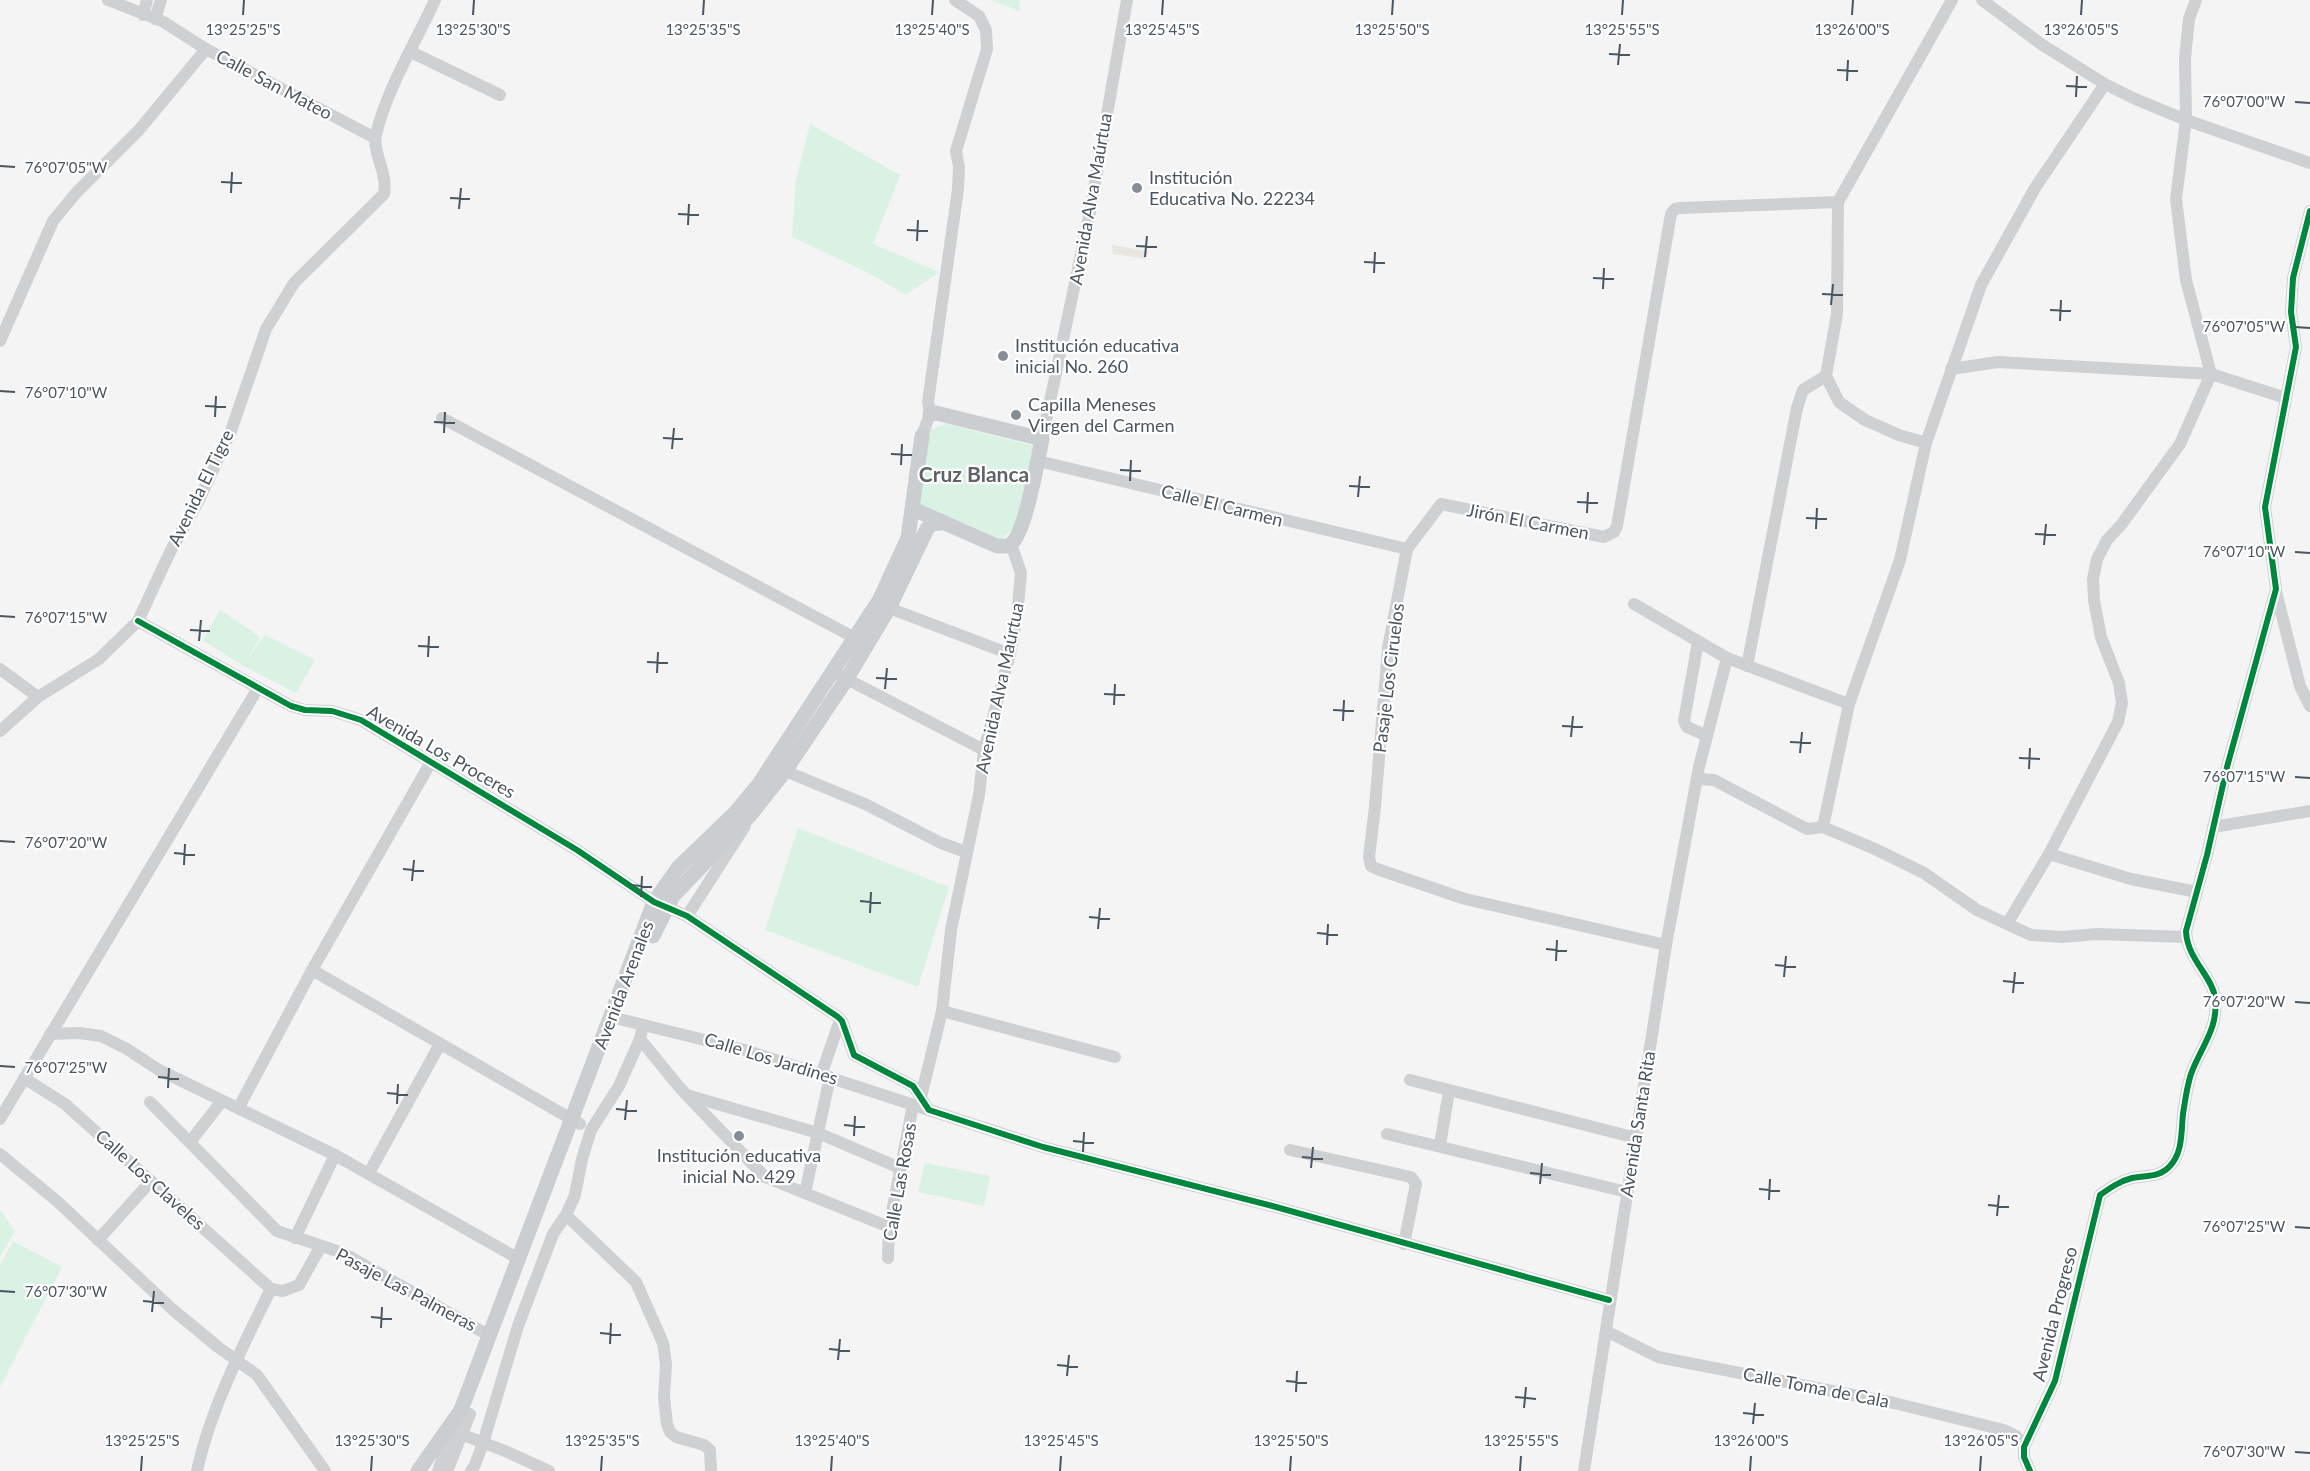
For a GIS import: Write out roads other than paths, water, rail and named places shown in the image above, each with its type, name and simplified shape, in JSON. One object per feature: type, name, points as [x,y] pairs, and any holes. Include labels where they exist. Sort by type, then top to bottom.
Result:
[{"type":"main road","points":[[930,414],[936,413],[1042,439]]},
{"type":"main road","name":"Avenida Arenales","points":[[418,1471],[465,1413],[490,1336],[519,1259],[577,1122],[660,905],[678,868],[735,813],[759,784],[880,599],[908,538],[922,436]]},
{"type":"main road","name":"Avenida Alva Maúrtua","points":[[1011,544],[1021,529],[1042,439]]},
{"type":"main road","points":[[913,509],[997,546],[1011,544]]},
{"type":"main road","points":[[660,905],[673,896],[751,814],[785,771],[846,681],[889,609],[927,529],[931,524],[941,523]]},
{"type":"main road","points":[[430,1471],[455,1436],[465,1413],[577,1122]]},
{"type":"street","name":"Calle San Mateo","points":[[108,0],[149,17],[375,138]]},
{"type":"street","points":[[147,0],[149,17]]},
{"type":"street","points":[[149,17],[160,0]]},
{"type":"street","points":[[375,138],[387,100],[435,0]]},
{"type":"street","points":[[922,436],[930,414],[928,402],[958,189],[959,167],[956,151],[987,49],[986,30],[979,16],[955,0]]},
{"type":"street","name":"Avenida Alva Maúrtua","points":[[1042,439],[1090,212],[1127,0]]},
{"type":"street","points":[[1926,443],[1899,435],[1865,420],[1839,402],[1826,376],[1838,314],[1838,202],[1952,0]]},
{"type":"street","points":[[1982,0],[2042,44],[2105,84],[2133,98],[2186,120],[2310,163]]},
{"type":"street","points":[[2007,924],[2049,854],[2118,722],[2122,703],[2119,683],[2101,637],[2094,600],[2093,579],[2097,559],[2107,540],[2121,525],[2180,444],[2211,374],[2186,280],[2176,199],[2186,120],[2185,58],[2190,19],[2196,0]]},
{"type":"street","points":[[0,341],[53,221],[76,193],[139,130],[206,49]]},
{"type":"street","points":[[411,52],[500,95]]},
{"type":"street","points":[[1823,827],[1849,704],[1900,560],[1926,443],[1981,285],[2035,189],[2105,84]]},
{"type":"street","name":"Avenida El Tigre","points":[[0,730],[38,697],[99,659],[138,621],[231,431],[266,329],[294,283],[384,194],[386,182],[375,138]]},
{"type":"street","name":"Jirón El Carmen","points":[[1441,504],[1604,537],[1614,532],[1617,526],[1671,214],[1675,209],[1680,208],[1838,202]]},
{"type":"street","points":[[2310,211],[2294,278],[2291,312],[2296,346],[2265,507],[2276,589],[2300,686],[2310,706]]},
{"type":"street","points":[[1951,369],[1998,362],[2211,374],[2286,398]]},
{"type":"street","points":[[1747,666],[1797,408],[1803,390],[1826,376]]},
{"type":"street","points":[[442,418],[855,638]]},
{"type":"street","name":"Calle El Carmen","points":[[1038,461],[1407,549]]},
{"type":"street","name":"Pasaje Los Ciruelos","points":[[1441,504],[1407,549],[1388,648],[1370,863],[1377,870],[1465,899],[1666,945]]},
{"type":"street","name":"Avenida Alva Maúrtua","points":[[917,1101],[942,1011],[951,930],[979,795],[984,750],[1010,654],[1022,578],[1011,544]]},
{"type":"street","points":[[1697,778],[1713,780],[1807,829],[1823,827],[1875,849],[1924,873],[1977,910],[2031,935],[2049,937],[2097,934],[2187,937],[2188,924],[2227,767],[2276,589]]},
{"type":"street","points":[[1634,604],[1727,658],[1849,704]]},
{"type":"street","points":[[889,609],[1010,654]]},
{"type":"street","name":"Avenida Los Proceres","points":[[138,621],[291,706],[305,710],[332,711],[361,720],[577,850],[660,905],[687,916],[840,1020]]},
{"type":"street","points":[[1698,642],[1684,721],[1687,727],[1707,736]]},
{"type":"street","name":"Avenida Santa Rita","points":[[1584,1471],[1666,945],[1697,778],[1727,658]]},
{"type":"street","points":[[0,669],[38,697]]},
{"type":"street","points":[[833,671],[846,681],[984,750]]},
{"type":"street","points":[[0,1119],[258,688]]},
{"type":"street","points":[[239,1107],[312,970],[431,762]]},
{"type":"street","points":[[785,771],[865,804],[941,843],[966,852]]},
{"type":"street","points":[[2213,827],[2310,811]]},
{"type":"street","points":[[687,916],[751,814]]},
{"type":"street","points":[[2049,854],[2131,879],[2197,891]]},
{"type":"street","name":"Avenida Progreso","points":[[2024,1447],[2055,1381],[2100,1195],[2112,1186],[2133,1178],[2151,1177],[2162,1173],[2170,1166],[2180,1147],[2183,1113],[2191,1074],[2212,1031],[2216,1013],[2215,994],[2193,956],[2187,937]]},
{"type":"street","points":[[312,970],[577,1122]]},
{"type":"street","points":[[942,1011],[1115,1057]]},
{"type":"street","name":"Calle Los Jardines","points":[[616,1019],[694,1036],[917,1101],[928,1110],[1043,1147],[1276,1207],[1609,1300]]},
{"type":"street","points":[[805,1193],[818,1133],[826,1076],[840,1020]]},
{"type":"street","points":[[840,1020],[854,1055],[913,1086],[917,1101]]},
{"type":"street","points":[[471,1471],[483,1443],[518,1326],[553,1234],[576,1195],[582,1159],[591,1130],[619,1086],[640,1039],[643,1026]]},
{"type":"street","points":[[50,1034],[79,1033],[101,1036],[127,1049],[146,1063],[369,1173],[519,1259]]},
{"type":"street","points":[[640,1039],[765,1177],[889,1227]]},
{"type":"street","points":[[369,1173],[440,1044]]},
{"type":"street","name":"Calle Los Claveles","points":[[24,1078],[65,1104],[271,1289]]},
{"type":"street","points":[[1410,1080],[1636,1138]]},
{"type":"street","points":[[1440,1145],[1449,1091]]},
{"type":"street","points":[[689,1095],[818,1133],[900,1168]]},
{"type":"street","points":[[190,1142],[222,1101]]},
{"type":"street","name":"Calle Las Rosas","points":[[888,1258],[889,1227],[900,1168],[917,1101]]},
{"type":"street","name":"Pasaje Las Palmeras","points":[[150,1102],[277,1231],[343,1253],[490,1336]]},
{"type":"street","points":[[1387,1134],[1628,1192]]},
{"type":"street","points":[[1290,1150],[1414,1179],[1416,1184],[1404,1244]]},
{"type":"street","points":[[0,1154],[58,1202],[172,1309],[218,1347],[257,1375],[325,1471]]},
{"type":"street","points":[[295,1238],[335,1155]]},
{"type":"street","points":[[98,1239],[151,1181]]},
{"type":"street","points":[[566,1215],[636,1282],[663,1343],[666,1364],[664,1398],[670,1432],[676,1437],[704,1445],[710,1450],[711,1471]]},
{"type":"street","points":[[197,1471],[204,1445],[236,1359],[271,1289],[283,1290],[299,1285],[321,1246]]},
{"type":"street","name":"Calle Toma de Cala","points":[[1606,1331],[1658,1357],[1894,1404],[2004,1430],[2016,1436],[2024,1447]]},
{"type":"street","points":[[455,1436],[483,1443],[549,1471]]},
{"type":"street","points":[[438,1471],[455,1436]]},
{"type":"street","points":[[447,1471],[455,1436]]},
{"type":"street","points":[[2024,1447],[2024,1457],[2030,1471]]},
{"type":"place","name":"Institución Educativa No. 22234","points":[[1137,188]]},
{"type":"place","name":"Institución educativa inicial No. 260","points":[[1003,356]]},
{"type":"place","name":"Capilla Meneses Virgen del Carmen","points":[[1016,415]]},
{"type":"place","name":"Institución educativa inicial No. 429","points":[[739,1136]]},
{"type":"district","name":"Cruz Blanca","points":[[974,475]]}]
